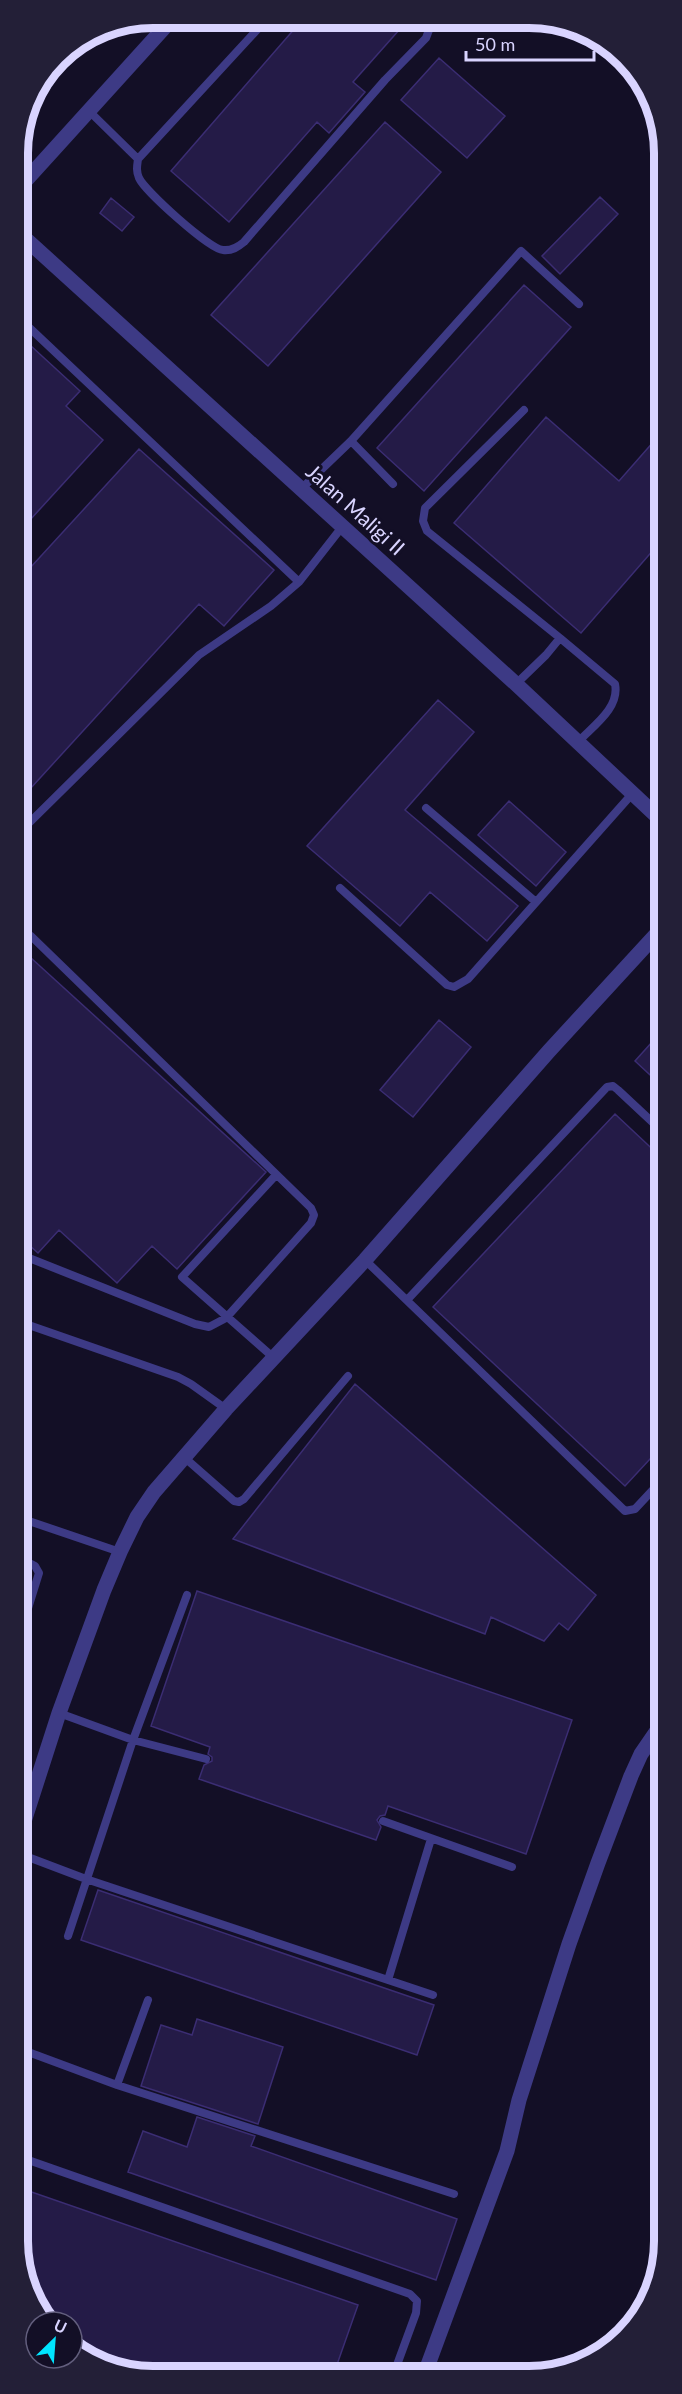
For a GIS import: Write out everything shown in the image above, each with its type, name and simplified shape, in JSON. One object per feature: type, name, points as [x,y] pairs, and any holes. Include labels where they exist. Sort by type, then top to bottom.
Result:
[{"type":"street","points":[[29,177],[164,28]]},
{"type":"street","name":"Jalan Maligi II","points":[[29,242],[516,684],[654,814]]},
{"type":"street","points":[[28,1809],[59,1713],[120,1552],[137,1517],[154,1492],[226,1409],[365,1260],[549,1051],[654,941]]},
{"type":"street","points":[[428,2366],[507,2151],[519,2100],[568,1944],[636,1765],[653,1738]]},
{"type":"lane","points":[[259,28],[138,159],[136,169],[143,184],[172,212],[212,246],[222,250],[235,249],[244,242],[385,80],[426,38],[428,28]]},
{"type":"lane","points":[[88,110],[138,159]]},
{"type":"lane","points":[[300,490],[351,441],[522,251],[579,304]]},
{"type":"lane","points":[[29,326],[299,582]]},
{"type":"lane","points":[[524,410],[425,508],[423,521],[427,531],[615,684],[617,693],[610,709],[578,742]]},
{"type":"lane","points":[[351,441],[393,484]]},
{"type":"lane","points":[[29,823],[200,655],[271,606],[299,582],[342,527]]},
{"type":"lane","points":[[516,684],[560,638]]},
{"type":"lane","points":[[340,888],[447,985],[454,987],[468,979],[632,794]]},
{"type":"lane","points":[[426,808],[536,902]]},
{"type":"lane","points":[[28,1258],[195,1324],[209,1327],[226,1318],[313,1221],[314,1215],[311,1208],[29,935]]},
{"type":"lane","points":[[408,1299],[607,1087],[613,1086],[654,1123]]},
{"type":"lane","points":[[274,1358],[182,1277],[276,1175]]},
{"type":"lane","points":[[365,1260],[408,1299],[625,1511],[634,1509],[653,1489]]},
{"type":"lane","points":[[28,1325],[178,1377],[191,1383],[226,1409]]},
{"type":"lane","points":[[185,1458],[234,1501],[239,1502],[244,1499],[348,1376]]},
{"type":"lane","points":[[28,1521],[120,1552]]},
{"type":"lane","points":[[28,1562],[35,1566],[39,1573],[28,1607]]},
{"type":"lane","points":[[68,1936],[133,1740],[187,1595]]},
{"type":"lane","points":[[59,1713],[133,1740],[206,1759]]},
{"type":"lane","points":[[382,1821],[512,1867]]},
{"type":"lane","points":[[388,1980],[430,1839]]},
{"type":"lane","points":[[28,1857],[86,1879],[433,1995]]},
{"type":"lane","points":[[117,2085],[148,2000]]},
{"type":"lane","points":[[28,2052],[117,2085],[454,2194]]},
{"type":"lane","points":[[28,2162],[410,2294],[417,2301],[416,2313],[397,2366]]},
{"type":"building","points":[[295,28],[401,28],[353,82],[365,92],[329,133],[317,122],[229,222],[171,171]]},
{"type":"building","points":[[439,58],[505,116],[467,158],[401,100]]},
{"type":"building","points":[[385,122],[441,172],[268,366],[211,315]]},
{"type":"building","points":[[600,197],[618,214],[560,274],[542,256]]},
{"type":"building","points":[[111,198],[134,217],[122,231],[100,213]]},
{"type":"building","points":[[524,285],[571,327],[424,491],[377,448]]},
{"type":"building","points":[[29,344],[80,391],[66,406],[103,440],[29,521]]},
{"type":"building","points":[[546,417],[619,481],[654,441],[654,549],[581,633],[454,523]]},
{"type":"building","points":[[139,449],[274,570],[224,626],[199,604],[29,790],[29,569]]},
{"type":"building","points":[[438,700],[474,732],[405,810],[518,906],[487,941],[430,892],[400,926],[307,846]]},
{"type":"building","points":[[509,801],[566,852],[536,886],[478,835]]},
{"type":"building","points":[[29,956],[266,1172],[177,1269],[152,1246],[117,1283],[59,1230],[38,1253],[28,1244]]},
{"type":"building","points":[[439,1020],[471,1047],[413,1117],[380,1090]]},
{"type":"building","points":[[654,1040],[654,1078],[635,1061]]},
{"type":"building","points":[[615,1114],[654,1150],[653,1455],[625,1486],[433,1307]]},
{"type":"building","points":[[355,1384],[596,1595],[568,1630],[559,1623],[544,1641],[491,1617],[485,1634],[233,1539]]},
{"type":"building","points":[[197,1591],[572,1720],[526,1854],[388,1806],[385,1815],[380,1816],[377,1820],[381,1827],[376,1840],[199,1779],[204,1765],[212,1761],[212,1757],[208,1754],[210,1747],[151,1726]]},
{"type":"building","points":[[98,1890],[434,2005],[417,2055],[81,1940]]},
{"type":"building","points":[[197,2019],[283,2047],[258,2124],[141,2086],[161,2025],[192,2035]]},
{"type":"building","points":[[197,2117],[255,2136],[251,2146],[457,2219],[436,2280],[128,2172],[143,2131],[187,2147]]},
{"type":"building","points":[[28,2191],[358,2305],[336,2366],[154,2366],[121,2361],[84,2344],[84,2310],[50,2310],[38,2288],[31,2265],[28,2240]]}]
